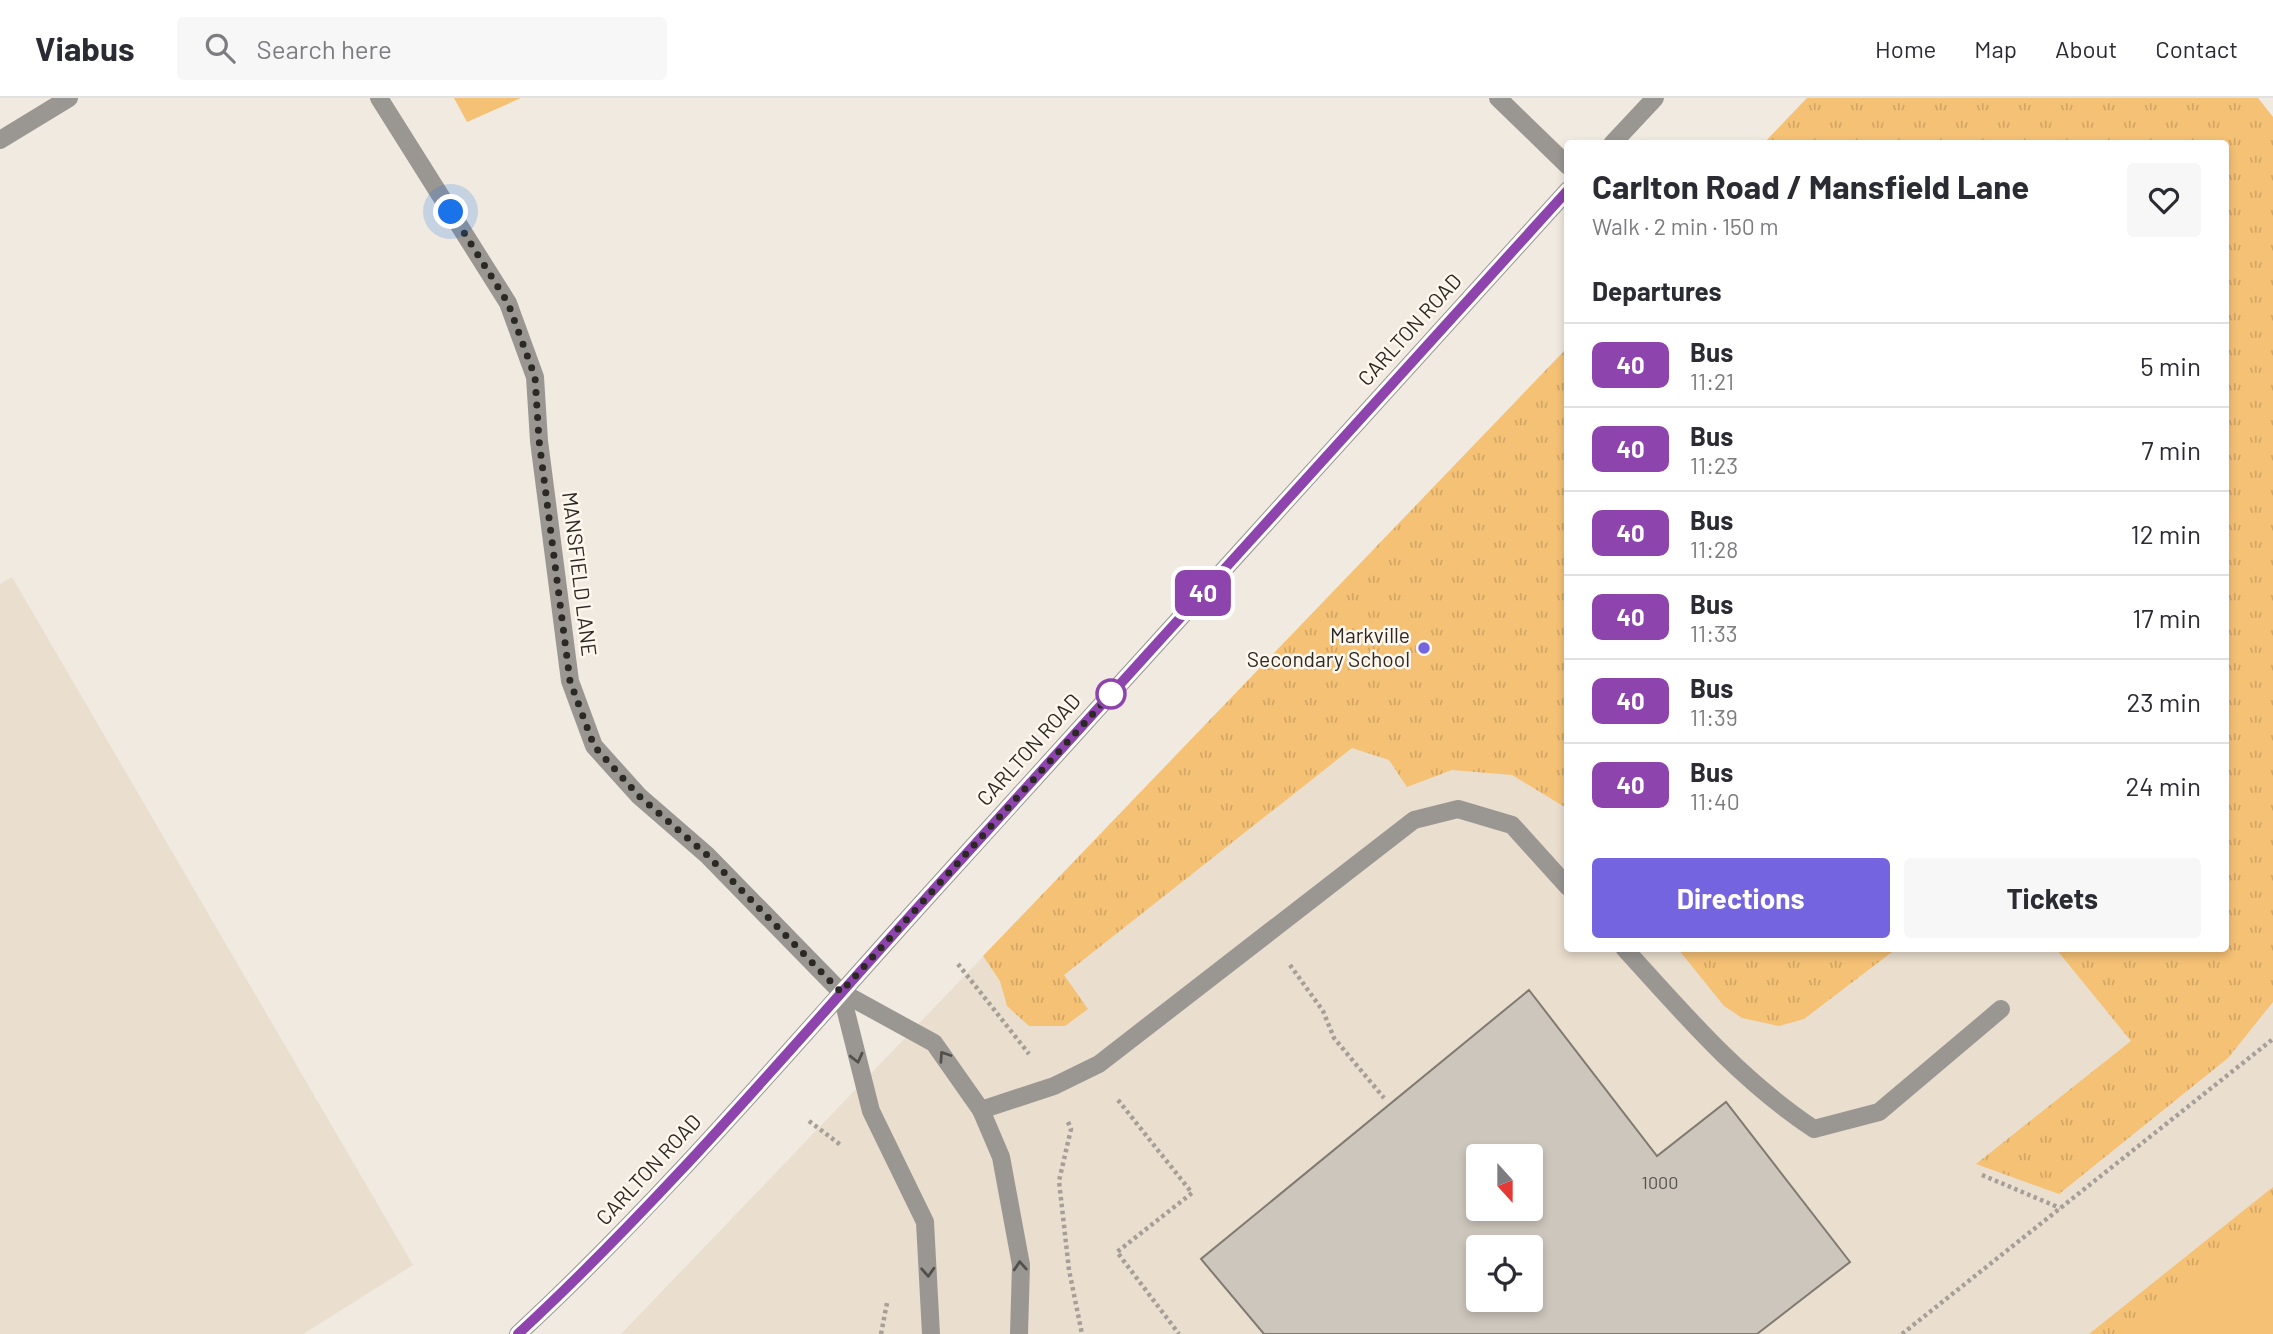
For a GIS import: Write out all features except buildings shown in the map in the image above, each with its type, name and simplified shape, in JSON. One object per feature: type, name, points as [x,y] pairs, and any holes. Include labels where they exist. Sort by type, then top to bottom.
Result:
[{"type":"street","points":[[0,140],[69,98]]},
{"type":"street","name":"MANSFIELD LANE","points":[[379,98],[508,303],[535,377],[539,440],[570,681],[594,746],[639,796],[707,855],[841,992]]},
{"type":"street","points":[[1498,98],[1564,162]]},
{"type":"street","points":[[1616,140],[1655,98]]},
{"type":"street","name":"CARLTON ROAD","points":[[518,1334],[587,1270],[695,1157],[841,992],[1564,194]]},
{"type":"street","points":[[981,1110],[1054,1086],[1099,1064],[1414,820],[1458,809],[1512,825],[1564,883]]},
{"type":"street","points":[[1628,952],[1708,1041],[1782,1108],[1814,1129],[1879,1112],[2001,1009]]},
{"type":"street","points":[[841,992],[934,1043],[981,1110],[1001,1157],[1021,1265],[1019,1334]]},
{"type":"street","points":[[841,992],[871,1111],[925,1222],[931,1334]]},
{"type":"path","points":[[1267,933],[1323,1011],[1334,1038],[1384,1098]]},
{"type":"path","points":[[958,964],[1054,1086],[1071,1129],[1059,1181],[1069,1270],[1082,1334]]},
{"type":"path","points":[[1902,1334],[2273,1039]]},
{"type":"path","points":[[1099,1064],[1122,1108],[1192,1193],[1117,1252],[1180,1334]]},
{"type":"path","points":[[809,1121],[846,1149]]},
{"type":"path","points":[[1982,1175],[2060,1208]]},
{"type":"path","points":[[881,1334],[888,1299]]},
{"type":"shaded area","name":"Markville Secondary School","points":[[1807,98],[2258,98],[2273,117],[2273,1334],[621,1334],[1564,351],[1564,952],[2229,952],[2229,140],[1767,140]]},
{"type":"shaded area","points":[[12,577],[413,1265],[303,1334],[0,1334],[0,584]]},
{"type":"green space","points":[[454,98],[521,98],[467,122]]},
{"type":"green space","points":[[1807,98],[2258,98],[2273,117],[2273,1002],[2228,1058],[2059,1194],[1976,1164],[2131,1041],[2058,952],[2229,952],[2229,140],[1767,140]]},
{"type":"green space","points":[[1564,351],[1564,807],[1512,775],[1452,770],[1407,787],[1389,760],[1352,748],[1064,975],[1088,1009],[1065,1026],[1029,1026],[1007,1006],[1000,981],[983,956]]},
{"type":"green space","points":[[1680,952],[1892,952],[1804,1019],[1779,1026],[1742,1018],[1724,1006]]},
{"type":"green space","points":[[2273,1187],[2273,1334],[2089,1334]]},
{"type":"green space","points":[[2273,1220],[2273,1334],[2131,1334]]},
{"type":"bus line","name":"40","points":[[518,1334],[587,1270],[695,1157],[841,992],[1564,194]]},
{"type":"place","name":"Markville Secondary School","points":[[1424,648]]},
{"type":"route","points":[[451,212],[508,303],[535,377],[539,440],[570,681],[594,746],[639,796],[707,855],[841,992],[1120,684],[1111,694]]}]
